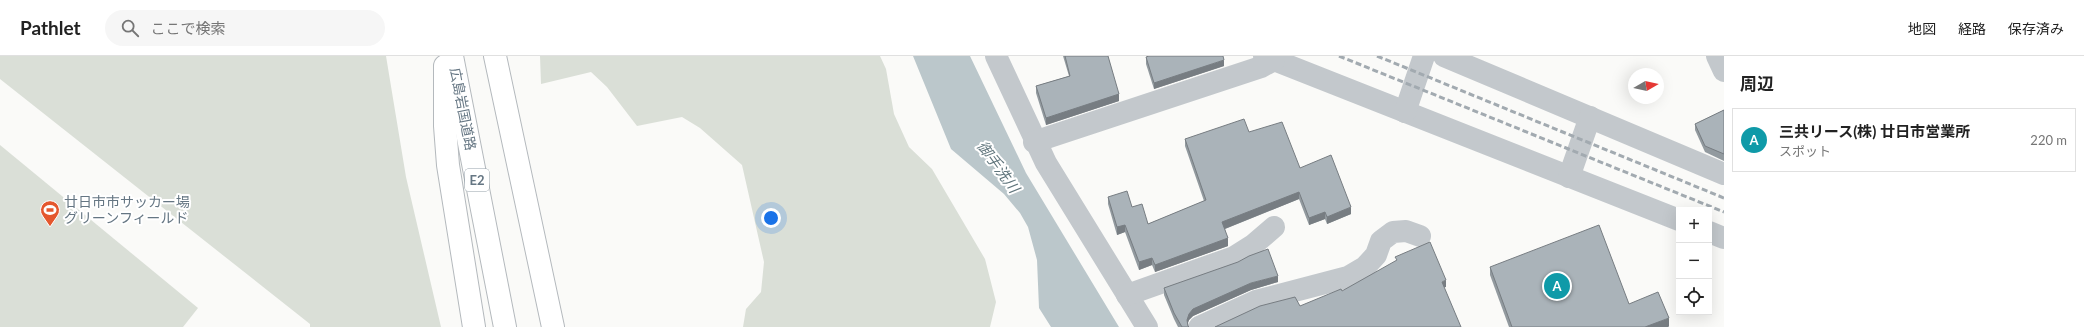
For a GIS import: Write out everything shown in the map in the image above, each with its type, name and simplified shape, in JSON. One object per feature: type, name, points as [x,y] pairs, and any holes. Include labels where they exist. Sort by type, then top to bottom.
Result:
[{"type":"highway","points":[[444,56],[445,126],[448,165],[474,327]]},
{"type":"highway","name":"広島岩国道路","points":[[452,56],[505,327]]},
{"type":"highway","points":[[495,56],[553,327]]},
{"type":"street","points":[[996,56],[1034,142],[1058,184],[1147,327]]},
{"type":"street","points":[[1405,112],[1424,56]]},
{"type":"street","points":[[1444,56],[1724,174]]},
{"type":"street","points":[[1717,56],[1724,71]]},
{"type":"street","points":[[1034,142],[1261,67],[1269,58],[1676,219]]},
{"type":"street","points":[[1569,177],[1590,117]]},
{"type":"street","points":[[1127,295],[1234,257],[1253,245],[1274,227]]},
{"type":"street","points":[[1199,327],[1256,301],[1348,277],[1365,267],[1376,255],[1381,241],[1392,232],[1406,231],[1420,236]]},
{"type":"street","points":[[1712,233],[1724,238]]},
{"type":"shaded area","points":[[0,56],[386,56],[406,177],[441,327],[310,327],[310,324],[0,79]]},
{"type":"shaded area","points":[[540,56],[880,56],[886,69],[894,114],[909,147],[932,169],[985,259],[996,302],[990,327],[743,327],[746,309],[761,292],[764,262],[742,165],[700,128],[682,117],[637,126],[607,87],[591,72],[541,84]]},
{"type":"shaded area","name":"廿日市市サッカー場 グリーンフィールド","points":[[0,145],[198,308],[183,327],[0,327]]},
{"type":"water","name":"御手洗川","points":[[913,56],[970,56],[1026,173],[1119,327],[1051,327],[1039,308],[1037,260],[1028,227],[1020,213],[1004,194],[951,149]]},
{"type":"building","points":[[1065,56],[1108,56],[1119,94],[1046,118],[1036,86],[1070,76]]},
{"type":"building","points":[[1223,56],[1224,60],[1154,83],[1146,57]]},
{"type":"building","points":[[1724,110],[1724,154],[1705,146],[1695,124]]},
{"type":"building","points":[[1244,119],[1249,132],[1282,122],[1300,168],[1331,155],[1351,207],[1327,217],[1325,212],[1309,218],[1299,192],[1222,222],[1228,238],[1155,265],[1152,258],[1139,262],[1125,225],[1117,227],[1108,197],[1127,191],[1132,207],[1142,204],[1148,224],[1206,200],[1185,139]]},
{"type":"building","points":[[1599,225],[1629,304],[1658,292],[1669,318],[1645,327],[1512,327],[1490,267]]},
{"type":"building","points":[[1430,242],[1446,280],[1442,282],[1461,327],[1215,327],[1260,306],[1295,297],[1300,306],[1341,289],[1342,291],[1397,260],[1395,257]]},
{"type":"building","points":[[1268,249],[1278,276],[1251,283],[1193,309],[1187,320],[1189,327],[1182,327],[1174,313],[1164,288],[1238,262]]},
{"type":"railway","points":[[1339,56],[1724,212]]},
{"type":"railway","points":[[1377,56],[1724,198]]},
{"type":"place","name":"廿日市市サッカー場 グリーンフィールド","points":[[50,227]]},
{"type":"place","name":"三共リース(株) 廿日市営業所","points":[[1557,286]]}]
